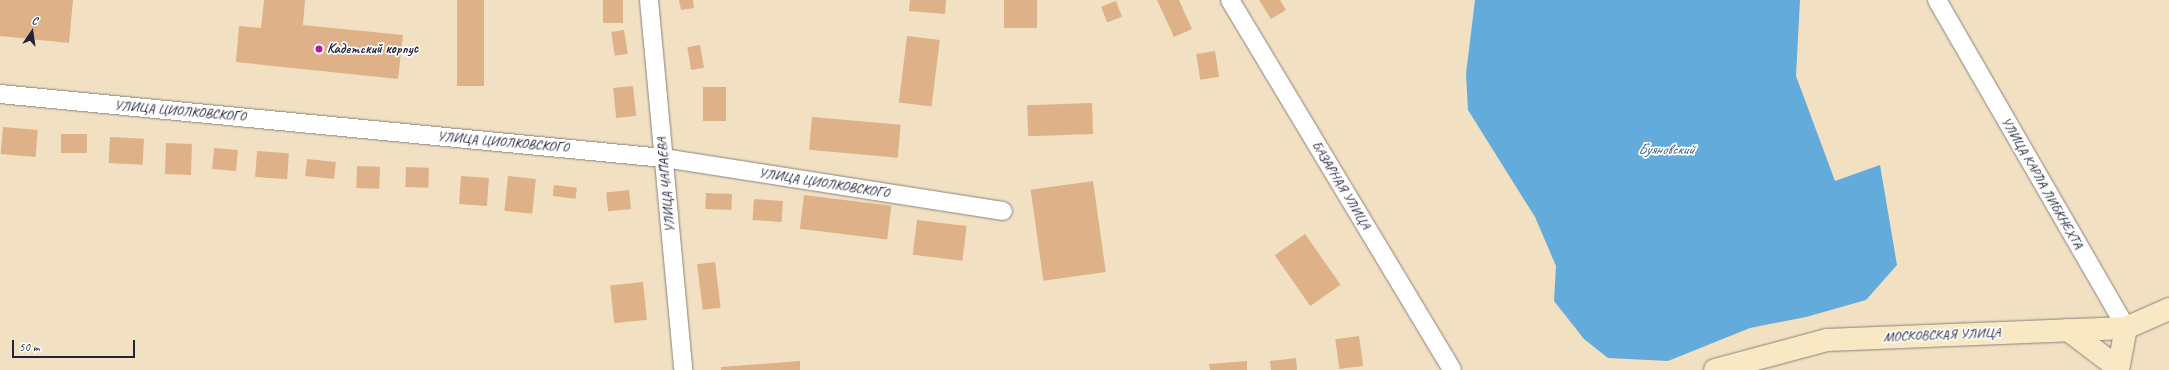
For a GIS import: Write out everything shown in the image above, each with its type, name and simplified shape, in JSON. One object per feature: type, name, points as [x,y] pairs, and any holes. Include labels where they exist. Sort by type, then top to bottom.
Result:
[{"type":"street","name":"УЛИЦА ЧАПАЕВА","points":[[649,0],[683,370]]},
{"type":"street","name":"БАЗАРНАЯ УЛИЦА","points":[[1230,0],[1452,370]]},
{"type":"street","name":"УЛИЦА КАРЛА ЛИБКНЕХТА","points":[[1936,0],[2126,328]]},
{"type":"street","name":"УЛИЦА ЦИОЛКОВСКОГО","points":[[0,94],[664,158],[1003,211]]},
{"type":"street","name":"МОСКОВСКАЯ УЛИЦА","points":[[1715,370],[1828,340],[2126,328],[2169,309]]},
{"type":"street","points":[[2068,330],[2117,369],[2126,328]]},
{"type":"water","name":"Буяновский","points":[[1475,0],[1800,0],[1796,76],[1835,181],[1880,165],[1897,265],[1866,300],[1806,317],[1750,328],[1668,361],[1608,358],[1584,339],[1554,301],[1556,266],[1535,217],[1468,110],[1466,74]]},
{"type":"building","points":[[0,0],[73,0],[69,43],[0,36]]},
{"type":"building","name":"Кадетский корпус","points":[[264,0],[305,0],[303,25],[403,35],[398,79],[236,62],[239,26],[261,28]]},
{"type":"building","points":[[457,0],[484,0],[484,86],[457,86]]},
{"type":"building","points":[[603,0],[623,0],[623,23],[603,23]]},
{"type":"building","points":[[679,0],[693,0],[694,8],[681,10]]},
{"type":"building","points":[[910,0],[946,0],[945,14],[909,11]]},
{"type":"building","points":[[1004,0],[1037,0],[1037,28],[1004,28]]},
{"type":"building","points":[[1157,0],[1179,0],[1192,29],[1174,37]]},
{"type":"building","points":[[1259,0],[1280,0],[1286,10],[1271,19]]},
{"type":"building","points":[[1116,1],[1122,17],[1107,23],[1101,7]]},
{"type":"building","points":[[624,30],[628,54],[615,56],[611,32]]},
{"type":"building","points":[[907,36],[940,40],[932,107],[899,103]]},
{"type":"building","points":[[700,45],[704,68],[691,70],[687,47]]},
{"type":"building","points":[[1215,51],[1219,77],[1200,80],[1196,54]]},
{"type":"building","points":[[633,86],[636,116],[616,118],[613,88]]},
{"type":"building","points":[[703,87],[726,87],[726,121],[703,121]]},
{"type":"building","points":[[1092,103],[1093,134],[1028,136],[1027,105]]},
{"type":"building","points":[[812,117],[901,125],[898,158],[809,150]]},
{"type":"building","points":[[3,127],[38,130],[36,157],[1,154]]},
{"type":"building","points":[[61,134],[87,134],[87,153],[61,153]]},
{"type":"building","points":[[110,137],[144,139],[143,165],[109,163]]},
{"type":"building","points":[[166,143],[192,144],[191,175],[165,174]]},
{"type":"building","points":[[214,148],[238,150],[236,171],[212,169]]},
{"type":"building","points":[[257,151],[289,153],[287,179],[255,177]]},
{"type":"building","points":[[307,159],[336,162],[334,179],[305,176]]},
{"type":"building","points":[[357,166],[380,167],[379,189],[356,188]]},
{"type":"building","points":[[406,167],[429,168],[428,188],[405,187]]},
{"type":"building","points":[[461,176],[489,178],[487,206],[459,204]]},
{"type":"building","points":[[508,176],[536,179],[532,214],[504,211]]},
{"type":"building","points":[[1093,181],[1106,272],[1043,281],[1031,190]]},
{"type":"building","points":[[554,185],[577,188],[575,199],[553,196]]},
{"type":"building","points":[[629,190],[631,209],[608,211],[606,192]]},
{"type":"building","points":[[706,193],[732,194],[731,210],[705,209]]},
{"type":"building","points":[[804,195],[891,206],[887,239],[800,229]]},
{"type":"building","points":[[754,199],[783,201],[781,222],[753,220]]},
{"type":"building","points":[[917,220],[967,226],[962,261],[913,255]]},
{"type":"building","points":[[1305,234],[1341,285],[1310,306],[1275,255]]},
{"type":"building","points":[[715,262],[721,308],[703,310],[697,264]]},
{"type":"building","points":[[643,282],[647,320],[614,323],[610,285]]},
{"type":"building","points":[[1359,336],[1363,366],[1339,369],[1335,339]]},
{"type":"building","points":[[1296,358],[1297,370],[1271,370],[1270,361]]},
{"type":"building","points":[[800,361],[800,370],[721,370],[721,367]]},
{"type":"building","points":[[1247,361],[1247,370],[1210,370],[1209,364]]},
{"type":"place","name":"Кадетский корпус","points":[[319,49]]}]
